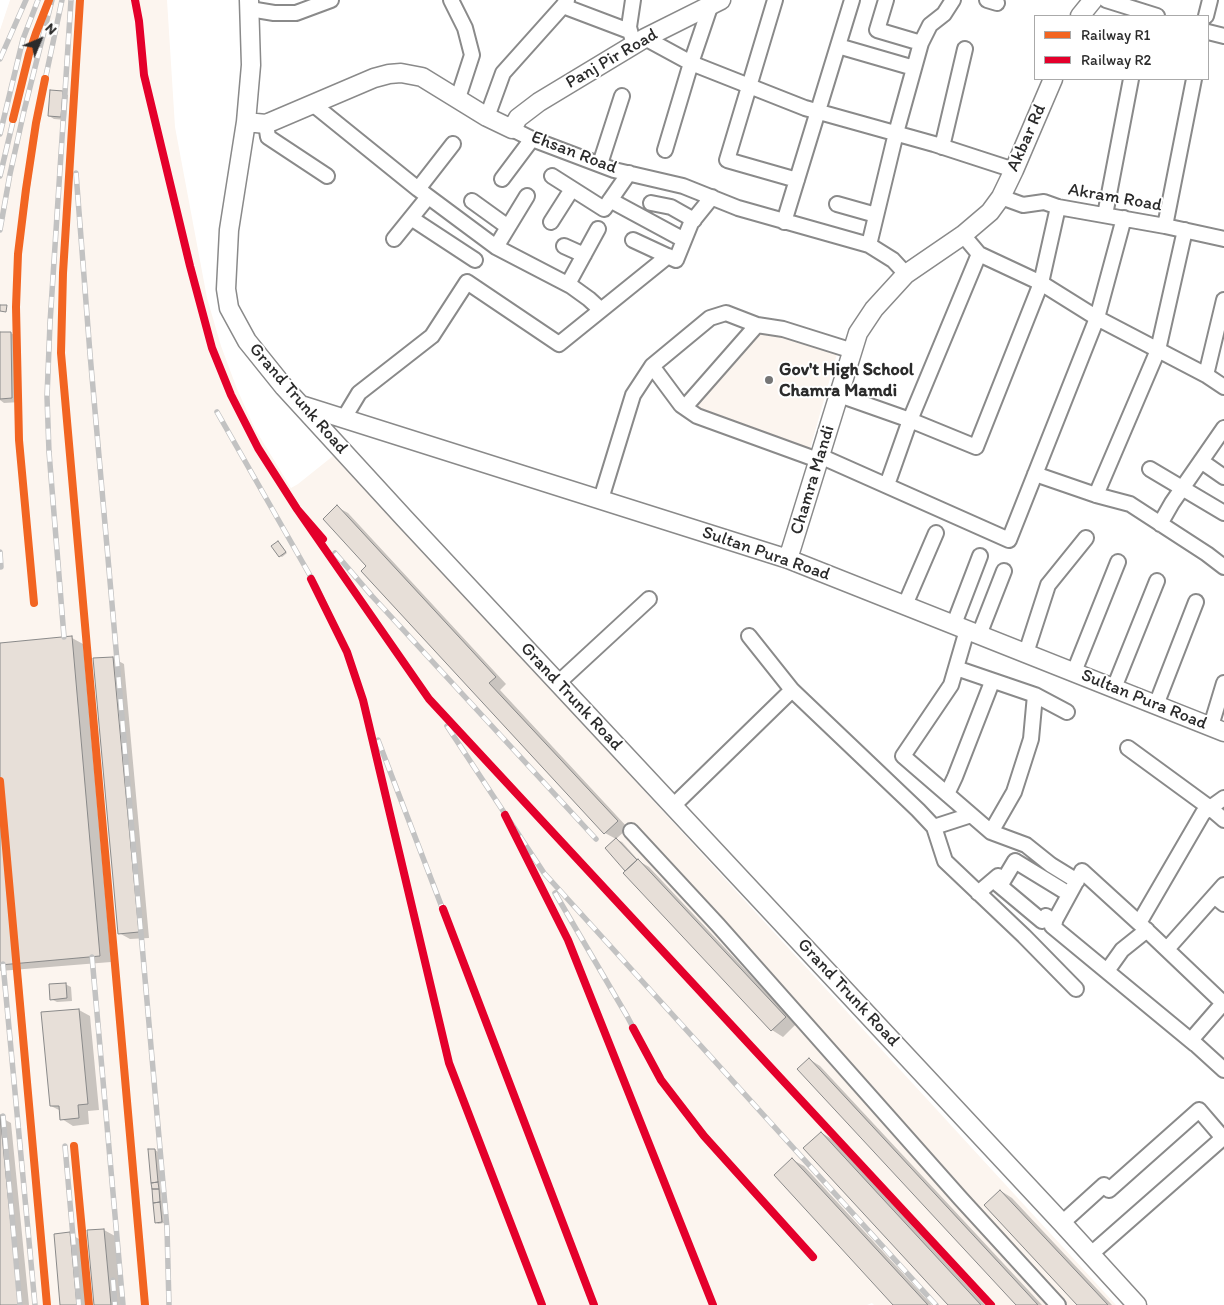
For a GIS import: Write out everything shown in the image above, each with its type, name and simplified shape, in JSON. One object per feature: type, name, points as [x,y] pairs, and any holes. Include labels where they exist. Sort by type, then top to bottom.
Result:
[{"type":"main road","points":[[1081,15],[1093,0]]},
{"type":"main road","name":"Panj Pir Road","points":[[512,129],[518,118],[525,111],[637,38],[715,3]]},
{"type":"main road","name":"Grand Trunk Road","points":[[249,5],[252,65],[246,122],[229,230],[226,289],[229,308],[247,341],[299,404],[1092,1254],[1136,1305]]},
{"type":"main road","name":"Ehsan Road","points":[[246,122],[266,124],[374,78],[401,73],[422,77],[487,117],[512,129]]},
{"type":"main road","name":"Akbar Rd","points":[[1001,198],[1053,80]]},
{"type":"main road","name":"Chamra Mandi","points":[[788,559],[858,333],[879,304],[906,274],[964,235],[990,212],[1001,198]]},
{"type":"main road","name":"Sultan Pura Road","points":[[299,404],[788,559],[1218,729]]},
{"type":"street","points":[[249,5],[274,13],[296,13],[330,0]]},
{"type":"street","points":[[633,0],[637,38]]},
{"type":"street","points":[[775,0],[727,160],[797,180]]},
{"type":"street","points":[[784,222],[852,0]]},
{"type":"street","points":[[886,0],[877,30],[921,43]]},
{"type":"street","points":[[869,245],[896,133],[921,43],[930,25],[944,14],[953,0]]},
{"type":"street","points":[[1106,0],[1148,15]]},
{"type":"street","points":[[1206,15],[1210,0]]},
{"type":"street","points":[[456,2],[470,42],[472,55],[458,98]]},
{"type":"street","points":[[487,117],[503,73],[565,3],[691,63],[818,112],[942,146],[1014,170]]},
{"type":"street","points":[[666,150],[691,63],[715,3]]},
{"type":"street","points":[[1209,32],[1224,36]]},
{"type":"street","points":[[838,46],[914,68]]},
{"type":"street","points":[[942,146],[965,49]]},
{"type":"street","points":[[1105,215],[1131,80]]},
{"type":"street","points":[[1165,226],[1194,80]]},
{"type":"street","points":[[600,164],[622,96]]},
{"type":"street","points":[[314,105],[423,193],[496,247],[568,284],[601,310]]},
{"type":"street","points":[[266,124],[268,137],[327,176]]},
{"type":"street","name":"Ehsan Road","points":[[512,129],[532,139],[614,170],[683,186],[738,208],[869,245],[893,260],[906,274]]},
{"type":"street","points":[[502,180],[532,139]]},
{"type":"street","points":[[394,239],[411,218],[423,193],[453,144]]},
{"type":"street","points":[[552,176],[604,209],[629,174]]},
{"type":"street","points":[[551,222],[572,189]]},
{"type":"street","points":[[496,247],[527,196]]},
{"type":"street","points":[[633,240],[676,260],[694,220],[712,198]]},
{"type":"street","name":"Akram Road","points":[[1001,198],[1023,205],[1044,202],[1058,207],[1124,218],[1224,239]]},
{"type":"street","points":[[610,200],[684,240]]},
{"type":"street","points":[[472,201],[508,227]]},
{"type":"street","points":[[651,203],[671,207],[694,220]]},
{"type":"street","points":[[837,204],[876,215]]},
{"type":"street","points":[[839,395],[910,420],[976,448],[1041,283],[1058,207]]},
{"type":"street","points":[[411,218],[475,260]]},
{"type":"street","points":[[652,366],[680,405],[697,416],[819,458],[887,485],[1009,540],[1097,318],[1124,218]]},
{"type":"street","points":[[568,284],[598,229]]},
{"type":"street","points":[[1096,495],[1158,350],[1185,230]]},
{"type":"street","points":[[964,235],[979,254],[1041,283],[1097,318],[1206,375],[1224,387]]},
{"type":"street","points":[[564,246],[584,255]]},
{"type":"street","points":[[887,485],[910,420],[979,254]]},
{"type":"street","points":[[344,418],[359,393],[432,336],[467,282],[559,344],[668,256]]},
{"type":"street","points":[[1206,375],[1224,300]]},
{"type":"street","points":[[601,500],[633,395],[652,366],[710,318],[726,313],[757,324],[783,329],[853,351]]},
{"type":"street","points":[[685,407],[757,324]]},
{"type":"street","points":[[1160,524],[1224,428]]},
{"type":"street","points":[[1201,461],[1224,477]]},
{"type":"street","points":[[1150,469],[1224,513]]},
{"type":"street","points":[[1035,474],[1096,495],[1130,504],[1208,554],[1224,567]]},
{"type":"street","points":[[905,605],[936,533]]},
{"type":"street","points":[[1026,653],[1048,585],[1086,538]]},
{"type":"street","points":[[980,556],[967,630],[951,685],[903,756],[991,832],[1026,845],[1050,865],[1077,881]]},
{"type":"street","points":[[1074,672],[1118,562]]},
{"type":"street","points":[[967,630],[1004,571]]},
{"type":"street","points":[[1114,688],[1157,582]]},
{"type":"street","points":[[558,683],[649,599]]},
{"type":"street","points":[[1156,705],[1196,602]]},
{"type":"street","points":[[749,636],[792,690],[918,810],[934,828],[945,861],[1076,989]]},
{"type":"street","points":[[956,668],[992,682],[1035,695],[1067,712]]},
{"type":"street","points":[[946,794],[992,682]]},
{"type":"street","points":[[1218,729],[1224,683]]},
{"type":"street","points":[[673,806],[792,690]]},
{"type":"street","points":[[991,832],[1014,792],[1031,739],[1035,695]]},
{"type":"street","points":[[1128,748],[1224,820]]},
{"type":"street","points":[[1107,971],[1143,926],[1204,813],[1224,798]]},
{"type":"street","points":[[934,828],[971,815]]},
{"type":"street","points":[[631,831],[718,925],[1058,1305]]},
{"type":"street","points":[[1054,922],[1046,916],[1042,921],[999,885],[1015,861],[1069,894]]},
{"type":"street","points":[[1195,1044],[1192,1040],[1224,1002],[1082,871],[1052,926],[1224,1070]]},
{"type":"street","points":[[978,893],[998,876],[1003,881]]},
{"type":"street","points":[[1167,949],[1219,900],[1224,885]]},
{"type":"street","points":[[1062,1222],[1104,1185],[1109,1190],[1199,1110],[1223,1138],[1092,1254]]},
{"type":"shaded area","points":[[10,0],[167,0],[175,127],[207,298],[221,346],[237,389],[255,429],[291,488],[333,456],[435,563],[1116,1305],[874,1305],[872,1303],[867,1305],[0,1305],[0,30]]},
{"type":"shaded area","name":"Gov't High School Chamra Mamdi","points":[[757,325],[839,347],[808,456],[685,407]]},
{"type":"building","points":[[50,90],[63,91],[61,117],[48,116]]},
{"type":"building","points":[[0,305],[7,305],[6,312],[0,311]]},
{"type":"building","points":[[0,332],[11,332],[12,398],[0,399]]},
{"type":"building","points":[[337,505],[496,677],[489,683],[618,821],[604,834],[361,571],[366,566],[323,519]]},
{"type":"building","points":[[278,541],[286,552],[279,557],[271,546]]},
{"type":"building","points":[[72,636],[100,956],[0,965],[0,643]]},
{"type":"building","points":[[113,657],[139,932],[118,934],[93,658]]},
{"type":"building","points":[[616,838],[637,860],[625,871],[605,848]]},
{"type":"building","points":[[638,859],[786,1017],[771,1031],[623,873]]},
{"type":"building","points":[[66,983],[67,998],[50,1000],[49,984]]},
{"type":"building","points":[[79,1009],[88,1104],[78,1105],[79,1118],[60,1120],[59,1106],[50,1106],[41,1012]]},
{"type":"building","points":[[809,1058],[1038,1305],[1016,1305],[797,1069]]},
{"type":"building","points":[[0,1115],[19,1305],[0,1305]]},
{"type":"building","points":[[821,1132],[981,1305],[948,1305],[803,1148]]},
{"type":"building","points":[[148,1149],[155,1149],[158,1182],[151,1183]]},
{"type":"building","points":[[792,1158],[928,1305],[893,1305],[774,1175]]},
{"type":"building","points":[[158,1182],[159,1189],[152,1189],[151,1183]]},
{"type":"building","points":[[152,1189],[159,1189],[160,1202],[153,1203]]},
{"type":"building","points":[[1000,1190],[1108,1305],[1077,1305],[984,1205]]},
{"type":"building","points":[[160,1202],[162,1222],[155,1223],[153,1203]]},
{"type":"building","points":[[104,1229],[111,1305],[94,1305],[87,1230]]},
{"type":"building","points":[[70,1232],[77,1305],[60,1305],[54,1234]]},
{"type":"railway","points":[[0,59],[26,0]]},
{"type":"railway","points":[[0,134],[23,39],[38,0]]},
{"type":"railway","points":[[0,230],[24,111],[52,0]]},
{"type":"railway","points":[[34,603],[19,440],[16,307],[18,254],[36,123],[62,0]]},
{"type":"railway","points":[[64,637],[49,452],[47,397],[71,0]]},
{"type":"railway","points":[[80,0],[63,273],[61,353],[145,1305]]},
{"type":"railway","points":[[135,0],[144,75],[190,266],[212,348],[231,395],[258,448],[301,513]]},
{"type":"railway","points":[[0,176],[29,54],[44,12]]},
{"type":"railway","points":[[76,173],[90,354],[167,1228],[169,1305]]},
{"type":"railway","points":[[217,412],[316,586],[347,652],[363,700],[449,1063],[542,1305]]},
{"type":"railway","points":[[297,509],[429,699],[991,1305]]},
{"type":"railway","points":[[0,552],[1,567]]},
{"type":"railway","points":[[335,553],[372,596],[596,839]]},
{"type":"railway","points":[[447,726],[544,873],[936,1305]]},
{"type":"railway","points":[[378,740],[594,1305]]},
{"type":"railway","points":[[528,860],[568,940],[713,1305]]},
{"type":"railway","points":[[555,893],[627,1016],[661,1080],[704,1136],[813,1257]]},
{"type":"railway","points":[[92,957],[123,1305]]},
{"type":"railway","points":[[17,963],[47,1305]]},
{"type":"railway","points":[[3,964],[35,1305]]},
{"type":"railway","points":[[3,1116],[20,1305]]},
{"type":"railway","points":[[65,1146],[79,1305]]},
{"type":"railway","points":[[74,1146],[89,1305]]},
{"type":"railway","points":[[113,1280],[115,1305]]},
{"type":"rail line","name":"R1","points":[[13,119],[29,54],[49,0]]},
{"type":"rail line","name":"R1","points":[[80,0],[63,273],[61,353],[145,1305]]},
{"type":"rail line","name":"R2","points":[[135,0],[144,75],[190,266],[212,348],[231,395],[258,448],[297,509],[323,539]]},
{"type":"rail line","name":"R1","points":[[34,603],[19,440],[16,307],[18,254],[26,189],[45,79]]},
{"type":"rail line","name":"R2","points":[[297,509],[429,699],[991,1305]]},
{"type":"rail line","name":"R2","points":[[311,579],[347,652],[363,700],[449,1063],[542,1305]]},
{"type":"rail line","name":"R1","points":[[0,781],[47,1305]]},
{"type":"rail line","name":"R2","points":[[505,815],[568,940],[713,1305]]},
{"type":"rail line","name":"R2","points":[[443,909],[594,1305]]},
{"type":"rail line","name":"R2","points":[[633,1028],[661,1080],[704,1136],[813,1257]]},
{"type":"rail line","name":"R1","points":[[74,1146],[89,1305]]},
{"type":"place","name":"Gov't High School Chamra Mamdi","points":[[769,380]]}]
